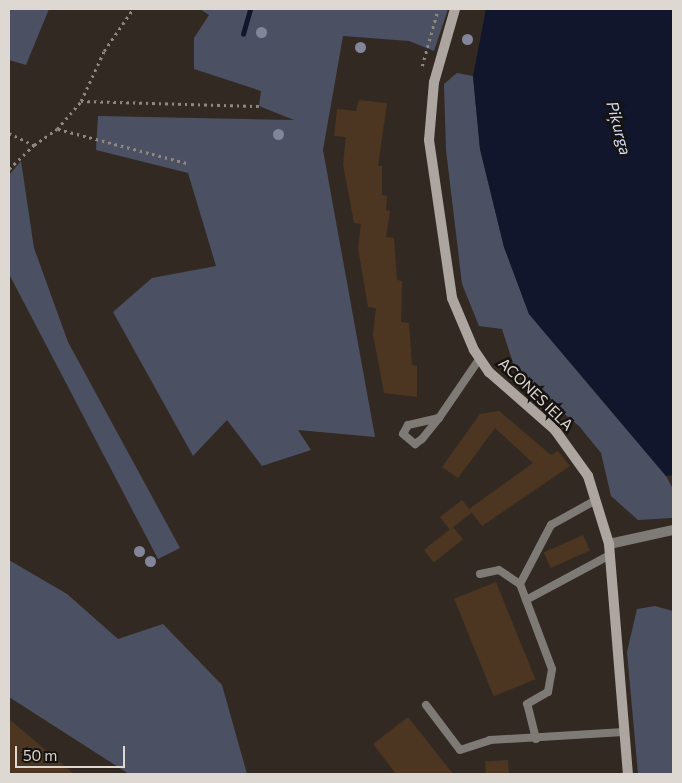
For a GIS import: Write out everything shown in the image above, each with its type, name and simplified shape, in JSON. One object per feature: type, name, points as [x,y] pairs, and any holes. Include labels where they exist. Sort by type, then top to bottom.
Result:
[{"type":"street","name":"ACONES IELA","points":[[455,9],[434,82],[429,140],[452,298],[480,358],[576,455],[596,500],[609,549],[628,774]]},
{"type":"street","points":[[609,549],[673,530]]},
{"type":"lane","points":[[439,418],[480,358]]},
{"type":"lane","points":[[520,584],[551,525],[596,500]]},
{"type":"lane","points":[[526,600],[609,549]]},
{"type":"lane","points":[[480,574],[499,570],[520,584],[552,669],[548,692],[527,704],[536,739]]},
{"type":"lane","points":[[426,705],[460,750],[490,740],[536,739],[624,732]]},
{"type":"path","points":[[9,169],[34,145],[57,129],[81,101],[104,52],[133,9]]},
{"type":"path","points":[[422,66],[438,9]]},
{"type":"path","points":[[81,101],[260,106]]},
{"type":"path","points":[[57,129],[187,164]]},
{"type":"path","points":[[9,133],[34,145]]},
{"type":"shaded area","points":[[9,9],[49,9],[26,65],[9,60]]},
{"type":"shaded area","points":[[200,9],[448,9],[434,51],[409,41],[343,36],[323,150],[375,437],[298,430],[311,450],[262,466],[227,420],[193,456],[113,312],[152,278],[216,266],[188,173],[96,150],[98,116],[294,120],[259,106],[261,91],[194,69],[194,38],[209,15]]},
{"type":"shaded area","points":[[457,73],[473,76],[480,149],[504,247],[529,314],[666,476],[673,489],[672,518],[638,520],[611,496],[601,453],[579,426],[517,375],[502,329],[479,326],[462,284],[446,150],[444,84]]},
{"type":"shaded area","points":[[21,161],[34,248],[68,342],[180,548],[158,559],[9,274],[9,175]]},
{"type":"shaded area","points":[[9,560],[67,594],[118,639],[163,624],[222,685],[247,774],[129,774],[9,697]]},
{"type":"shaded area","points":[[655,606],[673,611],[673,774],[638,774],[627,652],[637,609]]},
{"type":"water","name":"Piķurga","points":[[486,9],[673,9],[673,475],[666,476],[529,314],[504,247],[480,149],[473,76]]},
{"type":"building","points":[[359,100],[387,103],[378,166],[382,166],[382,195],[387,196],[386,210],[390,211],[386,237],[394,238],[397,280],[402,281],[401,322],[409,323],[412,365],[417,366],[417,397],[384,393],[373,334],[376,308],[368,307],[358,248],[361,224],[354,223],[343,164],[346,137],[334,136],[337,109],[356,111]]},
{"type":"building","points":[[499,411],[551,455],[558,451],[570,466],[482,526],[469,509],[533,463],[495,428],[458,478],[442,467],[480,414]]},
{"type":"building","points":[[462,500],[472,513],[450,530],[440,517]]},
{"type":"building","points":[[453,527],[463,540],[434,562],[424,550]]},
{"type":"building","points":[[583,535],[590,551],[551,568],[544,552]]},
{"type":"building","points":[[496,582],[535,679],[494,696],[454,599]]},
{"type":"building","points":[[408,717],[453,774],[396,774],[373,744]]},
{"type":"building","points":[[9,719],[74,774],[9,774]]},
{"type":"building","points":[[508,760],[509,774],[486,774],[485,762]]},
{"type":"waterway","points":[[243,34],[250,9]]}]
